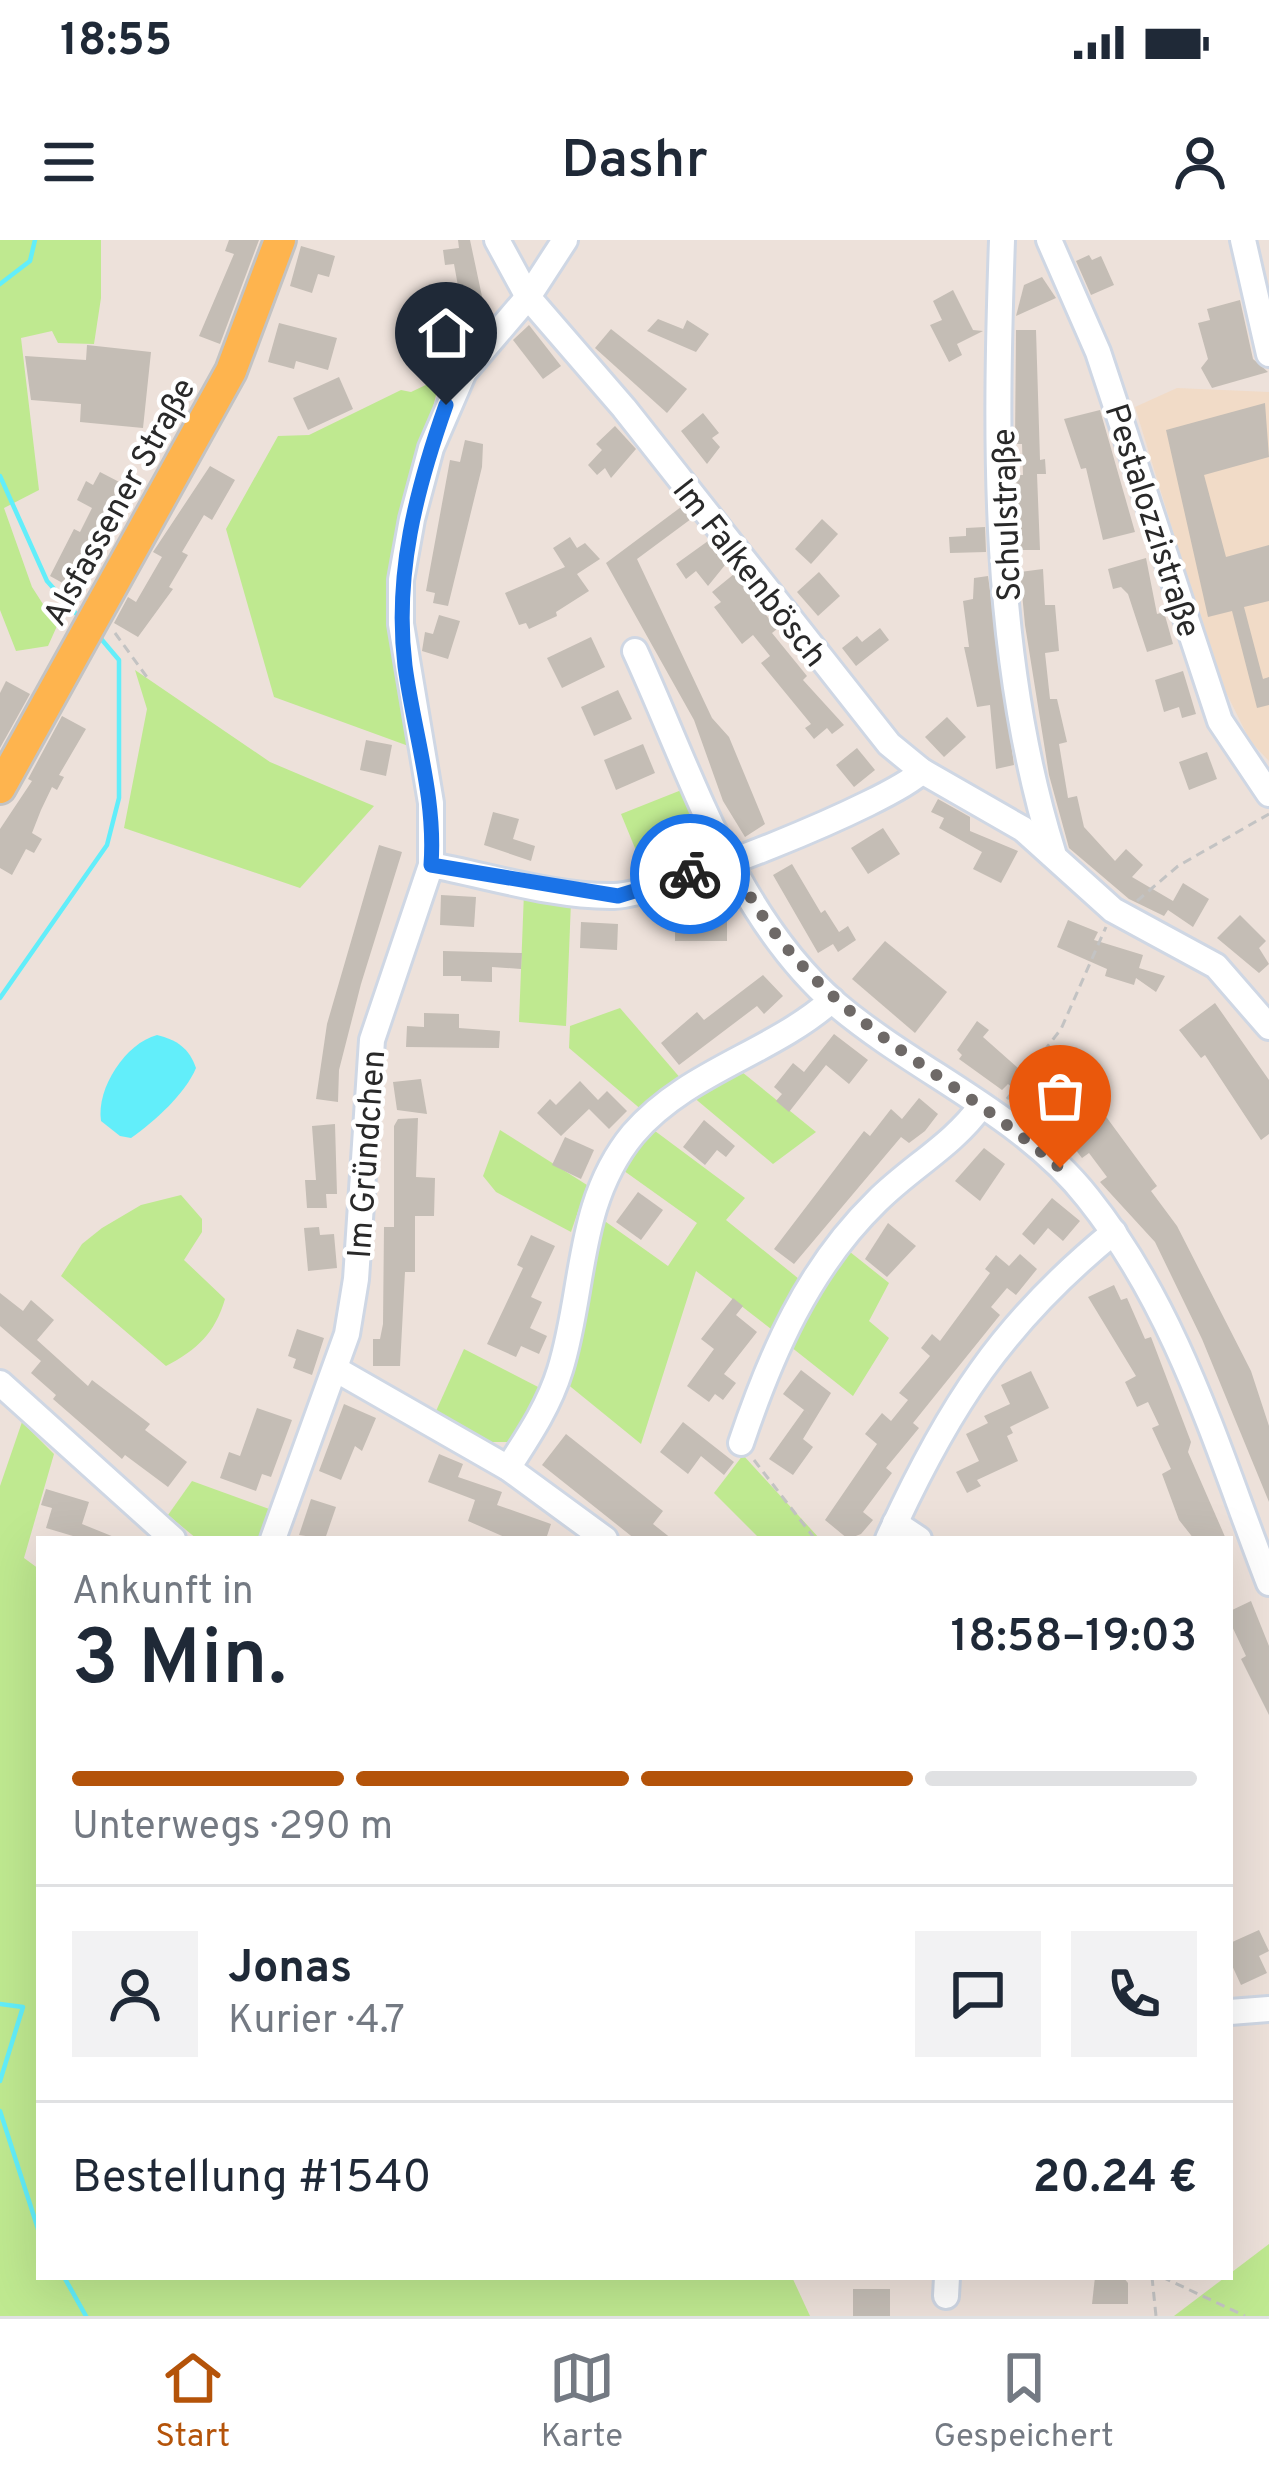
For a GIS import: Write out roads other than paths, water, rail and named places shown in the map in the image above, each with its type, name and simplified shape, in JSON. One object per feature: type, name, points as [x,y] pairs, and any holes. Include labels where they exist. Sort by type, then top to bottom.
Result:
[{"type":"main road","name":"Alsfassener Straße","points":[[0,788],[231,371],[280,240]]},
{"type":"street","name":"Im Falkenbösch","points":[[496,240],[528,297],[625,408],[859,711],[922,771],[996,811],[1117,912],[1216,966],[1269,1028]]},
{"type":"street","name":"Im Gründchen","points":[[274,1536],[337,1370],[356,1279],[373,1040],[431,865],[431,803],[406,670],[401,580],[417,501],[446,405],[464,372],[528,297],[565,240]]},
{"type":"street","name":"Schulstraße","points":[[1002,240],[1001,463],[1008,614],[1019,714],[1053,855]]},
{"type":"street","name":"Pestalozzistraße","points":[[1049,240],[1098,352],[1220,721],[1269,794]]},
{"type":"street","points":[[1243,240],[1260,265],[1269,354]]},
{"type":"street","points":[[635,651],[756,908],[832,1000],[909,1061],[988,1110],[1060,1168],[1114,1232],[1185,1357],[1269,1582]]},
{"type":"street","points":[[431,865],[618,896],[645,891],[879,802],[922,771]]},
{"type":"street","points":[[996,811],[1035,788]]},
{"type":"street","points":[[508,1468],[541,1418],[560,1372],[590,1216],[608,1172],[632,1136],[691,1084],[779,1038],[832,1000]]},
{"type":"street","points":[[741,1444],[769,1358],[831,1253],[878,1200],[988,1110]]},
{"type":"street","points":[[891,1531],[941,1425],[1000,1342],[1063,1274],[1114,1232]]},
{"type":"street","points":[[337,1370],[508,1468],[601,1536]]},
{"type":"street","points":[[0,1383],[170,1536]]},
{"type":"street","points":[[1233,2012],[1269,2009]]},
{"type":"water","points":[[157,1035],[181,1046],[196,1068],[185,1088],[159,1115],[131,1138],[120,1136],[101,1121],[108,1081],[134,1047]]},
{"type":"waterway","points":[[0,284],[30,261],[35,240]]},
{"type":"waterway","points":[[0,476],[47,581],[80,618]]},
{"type":"waterway","points":[[0,998],[107,845],[119,798],[119,660],[97,634]]},
{"type":"waterway","points":[[0,2004],[23,2007],[0,2081]]},
{"type":"waterway","points":[[0,2111],[36,2223]]},
{"type":"waterway","points":[[66,2280],[86,2316]]}]
